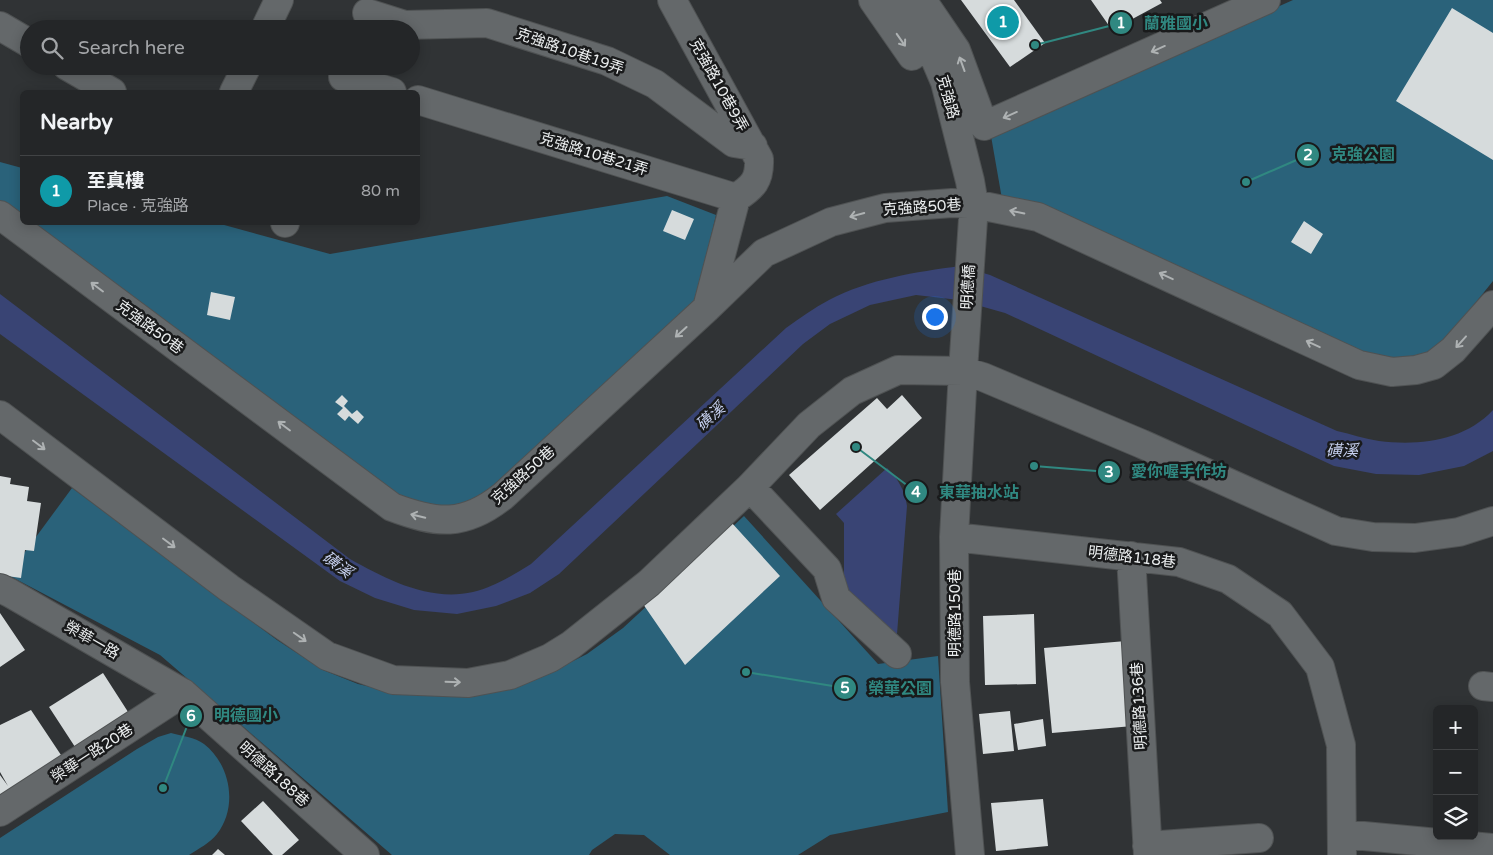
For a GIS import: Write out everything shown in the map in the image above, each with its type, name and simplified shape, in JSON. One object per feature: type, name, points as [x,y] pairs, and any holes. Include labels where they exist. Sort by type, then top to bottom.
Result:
[{"type":"street","points":[[269,20],[279,0]]},
{"type":"street","name":"克強路10巷9弄","points":[[672,0],[757,159]]},
{"type":"street","points":[[873,0],[919,65],[948,155]]},
{"type":"street","name":"克強路","points":[[897,0],[933,54],[945,82],[974,204]]},
{"type":"street","points":[[922,0],[956,50],[984,126],[1266,0]]},
{"type":"street","name":"克強路10巷19弄","points":[[367,14],[388,20]]},
{"type":"street","name":"克強路10巷19弄","points":[[420,25],[486,23],[607,61],[655,84],[757,159]]},
{"type":"street","points":[[0,26],[20,38]]},
{"type":"street","points":[[83,75],[109,90]]},
{"type":"street","points":[[235,90],[242,75]]},
{"type":"street","points":[[342,79],[384,90]]},
{"type":"street","name":"克強路10巷21弄","points":[[420,101],[736,198]]},
{"type":"street","points":[[707,308],[736,198],[750,189],[757,159]]},
{"type":"street","name":"克強路50巷","points":[[0,215],[392,508],[419,517],[444,520],[466,518],[490,506],[707,308],[764,253],[831,222],[885,208],[952,203],[974,204],[1038,217],[1359,365],[1392,372],[1416,370],[1434,365],[1453,350],[1493,305]]},
{"type":"street","name":"明德橋","points":[[963,370],[974,204]]},
{"type":"street","points":[[0,415],[229,588],[327,656],[393,680],[468,683],[510,674],[550,658],[571,645],[649,583],[750,487],[809,425],[852,391],[898,370],[963,370],[983,376],[1142,444],[1336,531],[1373,537],[1415,538],[1458,532],[1493,521]]},
{"type":"street","name":"明德路150巷","points":[[963,370],[954,538],[956,682],[970,855]]},
{"type":"street","points":[[750,487],[827,569],[836,598],[897,654]]},
{"type":"street","name":"明德路118巷","points":[[954,538],[1179,562],[1228,580],[1280,614],[1320,667],[1341,745],[1342,844]]},
{"type":"street","name":"明德路136巷","points":[[1131,556],[1141,759],[1148,851]]},
{"type":"street","name":"榮華一路","points":[[0,588],[183,694]]},
{"type":"street","name":"榮華一路20巷","points":[[0,812],[183,694]]},
{"type":"street","name":"明德路188巷","points":[[183,694],[365,855]]},
{"type":"street","points":[[1148,851],[1259,838]]},
{"type":"street","points":[[1342,844],[1493,848]]},
{"type":"shaded area","points":[[1293,0],[1493,0],[1493,281],[1451,333],[1433,350],[1408,362],[1385,363],[1002,199],[991,136]]},
{"type":"shaded area","points":[[0,162],[20,167],[20,218],[0,203]]},
{"type":"shaded area","points":[[667,196],[716,215],[695,303],[486,495],[459,508],[434,509],[399,497],[29,225],[224,225],[330,254]]},
{"type":"shaded area","points":[[72,488],[277,640],[323,670],[358,684],[397,693],[478,695],[549,673],[587,654],[623,628],[744,516],[878,664],[938,656],[948,812],[830,835],[798,855],[670,855],[644,835],[615,834],[592,850],[589,855],[392,855],[160,655],[8,575]]},
{"type":"shaded area","points":[[171,733],[192,738],[204,744],[213,753],[226,775],[229,799],[228,812],[217,834],[207,843],[189,855],[0,855],[0,838],[137,749],[158,737]]},
{"type":"water","name":"磺溪","points":[[960,266],[990,275],[1337,431],[1379,441],[1425,442],[1455,435],[1469,429],[1493,410],[1493,451],[1464,466],[1419,475],[1376,474],[1334,466],[1005,313],[959,300],[916,295],[870,305],[830,324],[803,344],[559,574],[530,593],[496,606],[457,614],[414,610],[375,598],[340,581],[0,334],[0,294],[350,559],[408,587],[440,594],[457,594],[473,592],[488,587],[531,564],[786,328],[812,310],[844,293],[876,282]]},
{"type":"water","points":[[887,468],[900,485],[905,495],[907,506],[897,634],[910,653],[844,599],[844,523],[836,514]]},
{"type":"building","points":[[961,0],[1014,0],[1045,43],[1010,67]]},
{"type":"building","points":[[1091,0],[1160,0],[1162,3],[1112,30]]},
{"type":"building","points":[[1452,8],[1493,33],[1493,160],[1396,101]]},
{"type":"building","points":[[672,210],[694,219],[685,240],[663,231]]},
{"type":"building","points":[[1304,221],[1323,234],[1311,254],[1291,242]]},
{"type":"building","points":[[211,292],[235,297],[230,320],[207,315]]},
{"type":"building","points":[[342,395],[348,401],[344,406],[352,414],[357,410],[364,417],[358,424],[349,416],[345,421],[337,414],[343,408],[335,402]]},
{"type":"building","points":[[902,395],[922,418],[820,510],[789,475],[877,398],[887,409]]},
{"type":"building","points":[[0,476],[11,478],[10,484],[29,487],[27,501],[41,503],[34,551],[25,550],[21,578],[0,575]]},
{"type":"building","points":[[731,522],[780,576],[685,665],[643,604]]},
{"type":"building","points":[[0,613],[25,650],[0,667]]},
{"type":"building","points":[[1034,614],[1036,684],[985,685],[983,616]]},
{"type":"building","points":[[1126,641],[1133,726],[1052,733],[1044,648]]},
{"type":"building","points":[[103,673],[130,715],[77,750],[49,707]]},
{"type":"building","points":[[31,710],[63,758],[0,800],[0,775],[8,786],[0,772],[0,725]]},
{"type":"building","points":[[1010,711],[1014,751],[983,754],[979,714]]},
{"type":"building","points":[[1043,719],[1046,746],[1018,750],[1014,724]]},
{"type":"building","points":[[1043,799],[1048,846],[996,851],[991,803]]},
{"type":"building","points":[[263,801],[299,840],[282,855],[273,855],[241,821]]},
{"type":"building","points":[[218,849],[225,855],[212,855]]},
{"type":"place","name":"至真樓","points":[[1003,22]]},
{"type":"place","name":"蘭雅國小","points":[[1035,45]]},
{"type":"place","name":"克強公園","points":[[1246,182]]},
{"type":"place","name":"東華抽水站","points":[[856,447]]},
{"type":"place","name":"愛你喔手作坊","points":[[1034,466]]},
{"type":"place","name":"榮華公園","points":[[746,672]]},
{"type":"place","name":"明德國小","points":[[163,788]]}]
